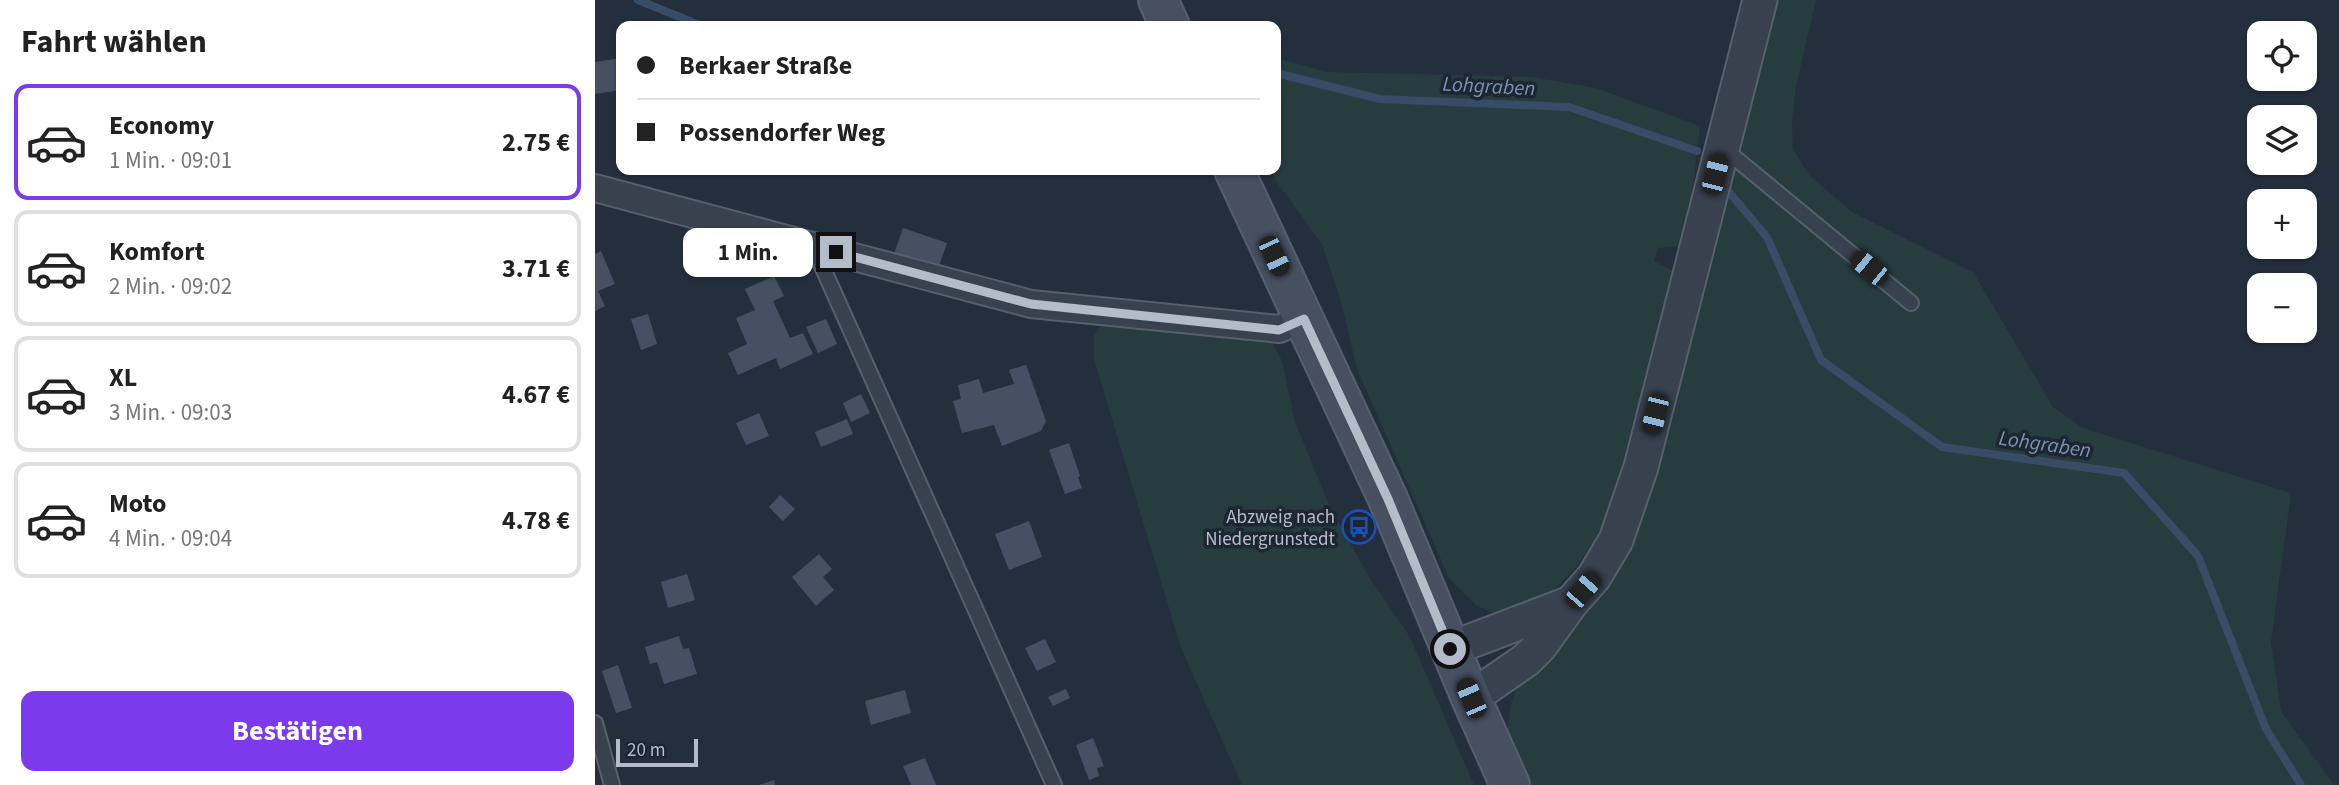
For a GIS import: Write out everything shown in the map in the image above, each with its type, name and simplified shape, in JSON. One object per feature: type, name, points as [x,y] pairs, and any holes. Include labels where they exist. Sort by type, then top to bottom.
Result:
[{"type":"main road","points":[[1158,0],[1168,21]]},
{"type":"main road","points":[[1236,175],[1388,499],[1510,785]]},
{"type":"street","points":[[1471,698],[1526,660],[1540,646],[1594,577],[1616,540],[1641,467],[1760,0]]},
{"type":"street","points":[[595,188],[1031,304],[1279,330],[1304,319]]},
{"type":"street","points":[[1450,649],[1571,603]]},
{"type":"lane","points":[[1722,147],[1911,303]]},
{"type":"lane","points":[[813,246],[1054,785]]},
{"type":"lane","points":[[595,723],[612,785]]},
{"type":"green space","points":[[1776,0],[1816,0],[1796,86],[1792,121],[1793,149],[1809,175],[1852,212],[1973,272],[2053,407],[2083,428],[2291,493],[2271,642],[2281,711],[2334,785],[1528,785],[1507,732],[1511,704],[1520,679],[1598,598],[1621,564],[1640,527]]},
{"type":"green space","points":[[1281,59],[1327,72],[1532,77],[1596,88],[1700,126],[1693,188],[1681,246],[1658,248],[1654,261],[1673,271],[1644,382],[1629,453],[1608,513],[1594,542],[1573,571],[1547,596],[1520,608],[1494,613],[1477,606],[1449,578],[1357,369],[1340,298],[1322,244],[1274,175],[1281,175]]},
{"type":"green space","points":[[1115,324],[1272,342],[1282,361],[1295,422],[1330,507],[1369,577],[1410,637],[1474,785],[1242,785],[1181,648],[1094,359],[1094,336],[1100,327]]},
{"type":"building","points":[[616,59],[616,91],[595,94],[595,62]]},
{"type":"building","points":[[903,228],[947,243],[938,269],[894,254]]},
{"type":"building","points":[[601,251],[615,284],[598,291],[605,306],[595,311],[595,254]]},
{"type":"building","points":[[774,276],[784,296],[773,301],[790,338],[803,333],[813,354],[780,369],[776,358],[738,375],[728,353],[747,344],[736,318],[755,310],[745,289]]},
{"type":"building","points":[[648,314],[657,344],[641,350],[631,319]]},
{"type":"building","points":[[826,319],[837,344],[818,353],[806,327]]},
{"type":"building","points":[[1026,365],[1046,421],[1041,431],[1002,446],[994,425],[962,433],[953,401],[961,399],[958,385],[979,379],[983,393],[1014,384],[1009,370]]},
{"type":"building","points":[[861,394],[870,413],[851,422],[843,403]]},
{"type":"building","points":[[759,413],[769,436],[746,445],[736,423]]},
{"type":"building","points":[[847,419],[853,434],[821,447],[815,432]]},
{"type":"building","points":[[1069,443],[1082,488],[1065,494],[1049,450]]},
{"type":"building","points":[[780,495],[795,509],[783,521],[769,507]]},
{"type":"building","points":[[1029,521],[1042,557],[1009,570],[995,534]]},
{"type":"building","points":[[819,554],[832,569],[823,577],[834,590],[816,606],[792,577]]},
{"type":"building","points":[[687,574],[695,600],[668,608],[661,582]]},
{"type":"building","points":[[679,636],[683,649],[689,648],[697,674],[664,684],[657,662],[650,664],[645,647]]},
{"type":"building","points":[[1045,639],[1056,662],[1037,671],[1025,648]]},
{"type":"building","points":[[618,665],[632,708],[616,713],[602,671]]},
{"type":"building","points":[[1066,689],[1070,698],[1053,706],[1048,697]]},
{"type":"building","points":[[905,690],[911,713],[871,725],[865,701]]},
{"type":"building","points":[[1093,738],[1104,766],[1097,768],[1099,776],[1089,780],[1076,745]]},
{"type":"building","points":[[925,758],[936,785],[911,785],[903,766]]},
{"type":"building","points":[[774,780],[775,785],[759,785]]},
{"type":"waterway","name":"Lohgraben","points":[[638,0],[690,21]]},
{"type":"waterway","name":"Lohgraben","points":[[1281,74],[1380,99],[1569,107],[1697,151]]},
{"type":"waterway","name":"Lohgraben","points":[[1728,191],[1767,237],[1821,360],[1942,447],[2124,473],[2198,556],[2266,729],[2301,785]]},
{"type":"place","name":"Abzweig nach Niedergrunstedt","points":[[1359,527]]},
{"type":"route","points":[[836,252],[1031,304],[1279,330],[1304,319],[1388,499],[1450,649]]}]
